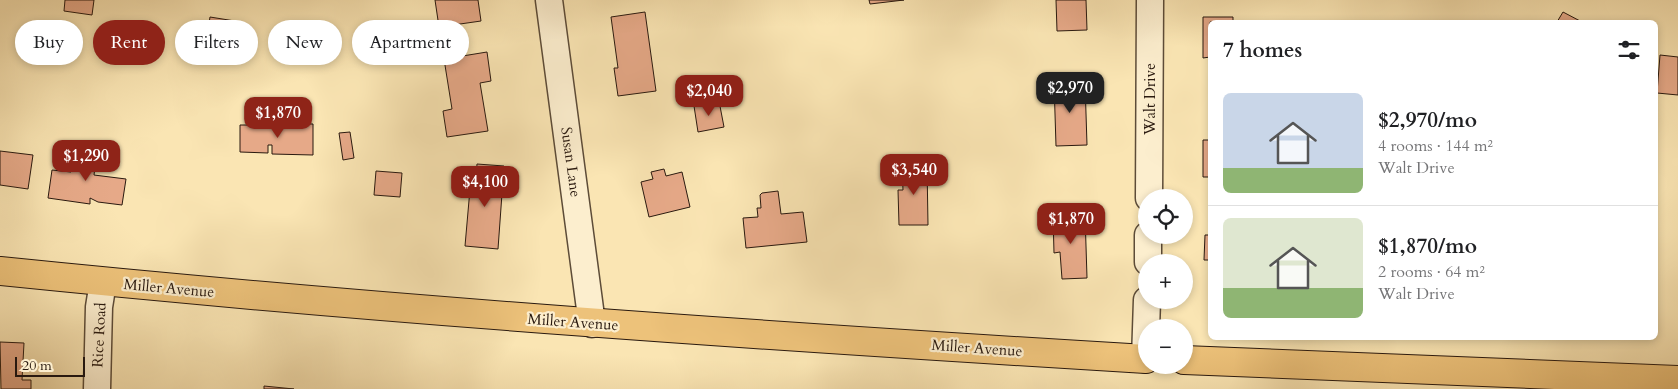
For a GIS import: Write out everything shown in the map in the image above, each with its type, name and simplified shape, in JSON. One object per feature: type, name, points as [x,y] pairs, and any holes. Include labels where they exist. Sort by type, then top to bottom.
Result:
[{"type":"main road","name":"Miller Avenue","points":[[0,271],[348,305],[592,324],[1138,358]]},
{"type":"main road","points":[[1193,360],[1678,380]]},
{"type":"street","name":"Susan Lane","points":[[549,0],[592,324]]},
{"type":"street","name":"Walt Drive","points":[[1149,189],[1150,0]]},
{"type":"street","name":"Rice Road","points":[[97,389],[99,307],[103,282]]},
{"type":"building","points":[[65,0],[94,0],[92,15],[64,11]]},
{"type":"building","points":[[435,0],[478,0],[481,21],[469,23],[469,20],[438,20]]},
{"type":"building","points":[[869,0],[904,0],[870,4]]},
{"type":"building","points":[[1056,0],[1086,0],[1087,30],[1057,31]]},
{"type":"building","points":[[645,12],[656,91],[618,96],[614,68],[618,68],[611,17]]},
{"type":"building","points":[[1563,12],[1578,20],[1558,20]]},
{"type":"building","points":[[210,17],[229,20],[210,20]]},
{"type":"building","points":[[1203,17],[1233,17],[1233,20],[1208,20],[1208,57],[1203,58]]},
{"type":"building","points":[[487,52],[491,81],[480,83],[488,131],[447,137],[443,111],[452,109],[445,65],[469,65],[469,55]]},
{"type":"building","points":[[1660,55],[1678,57],[1678,95],[1658,93]]},
{"type":"building","points":[[1054,82],[1085,82],[1087,145],[1056,146]]},
{"type":"building","points":[[719,101],[724,127],[698,132],[694,106]]},
{"type":"building","points":[[273,123],[313,124],[313,155],[272,154],[272,145],[268,145],[268,153],[240,152],[240,125],[272,125]]},
{"type":"building","points":[[350,132],[354,158],[343,160],[339,133]]},
{"type":"building","points":[[1203,140],[1208,140],[1208,177],[1203,177]]},
{"type":"building","points":[[74,147],[97,150],[94,175],[126,179],[122,205],[98,202],[90,198],[90,204],[48,198],[52,170],[71,172]]},
{"type":"building","points":[[0,151],[33,155],[28,189],[0,185]]},
{"type":"building","points":[[477,164],[504,166],[498,249],[465,246],[470,189],[475,190]]},
{"type":"building","points":[[927,165],[928,225],[899,225],[898,190],[903,190],[902,166]]},
{"type":"building","points":[[664,169],[666,176],[682,172],[690,207],[649,217],[641,182],[653,179],[651,172]]},
{"type":"building","points":[[376,171],[402,173],[400,197],[374,195]]},
{"type":"building","points":[[778,191],[781,214],[803,212],[807,242],[746,248],[743,218],[758,217],[757,208],[761,208],[760,195],[762,193]]},
{"type":"building","points":[[1085,214],[1087,278],[1062,279],[1060,252],[1054,253],[1053,215]]},
{"type":"building","points":[[1205,235],[1208,235],[1208,260],[1204,260]]},
{"type":"building","points":[[0,342],[24,343],[22,380],[31,380],[31,389],[1,389]]},
{"type":"building","points":[[264,386],[294,389],[264,389]]}]
